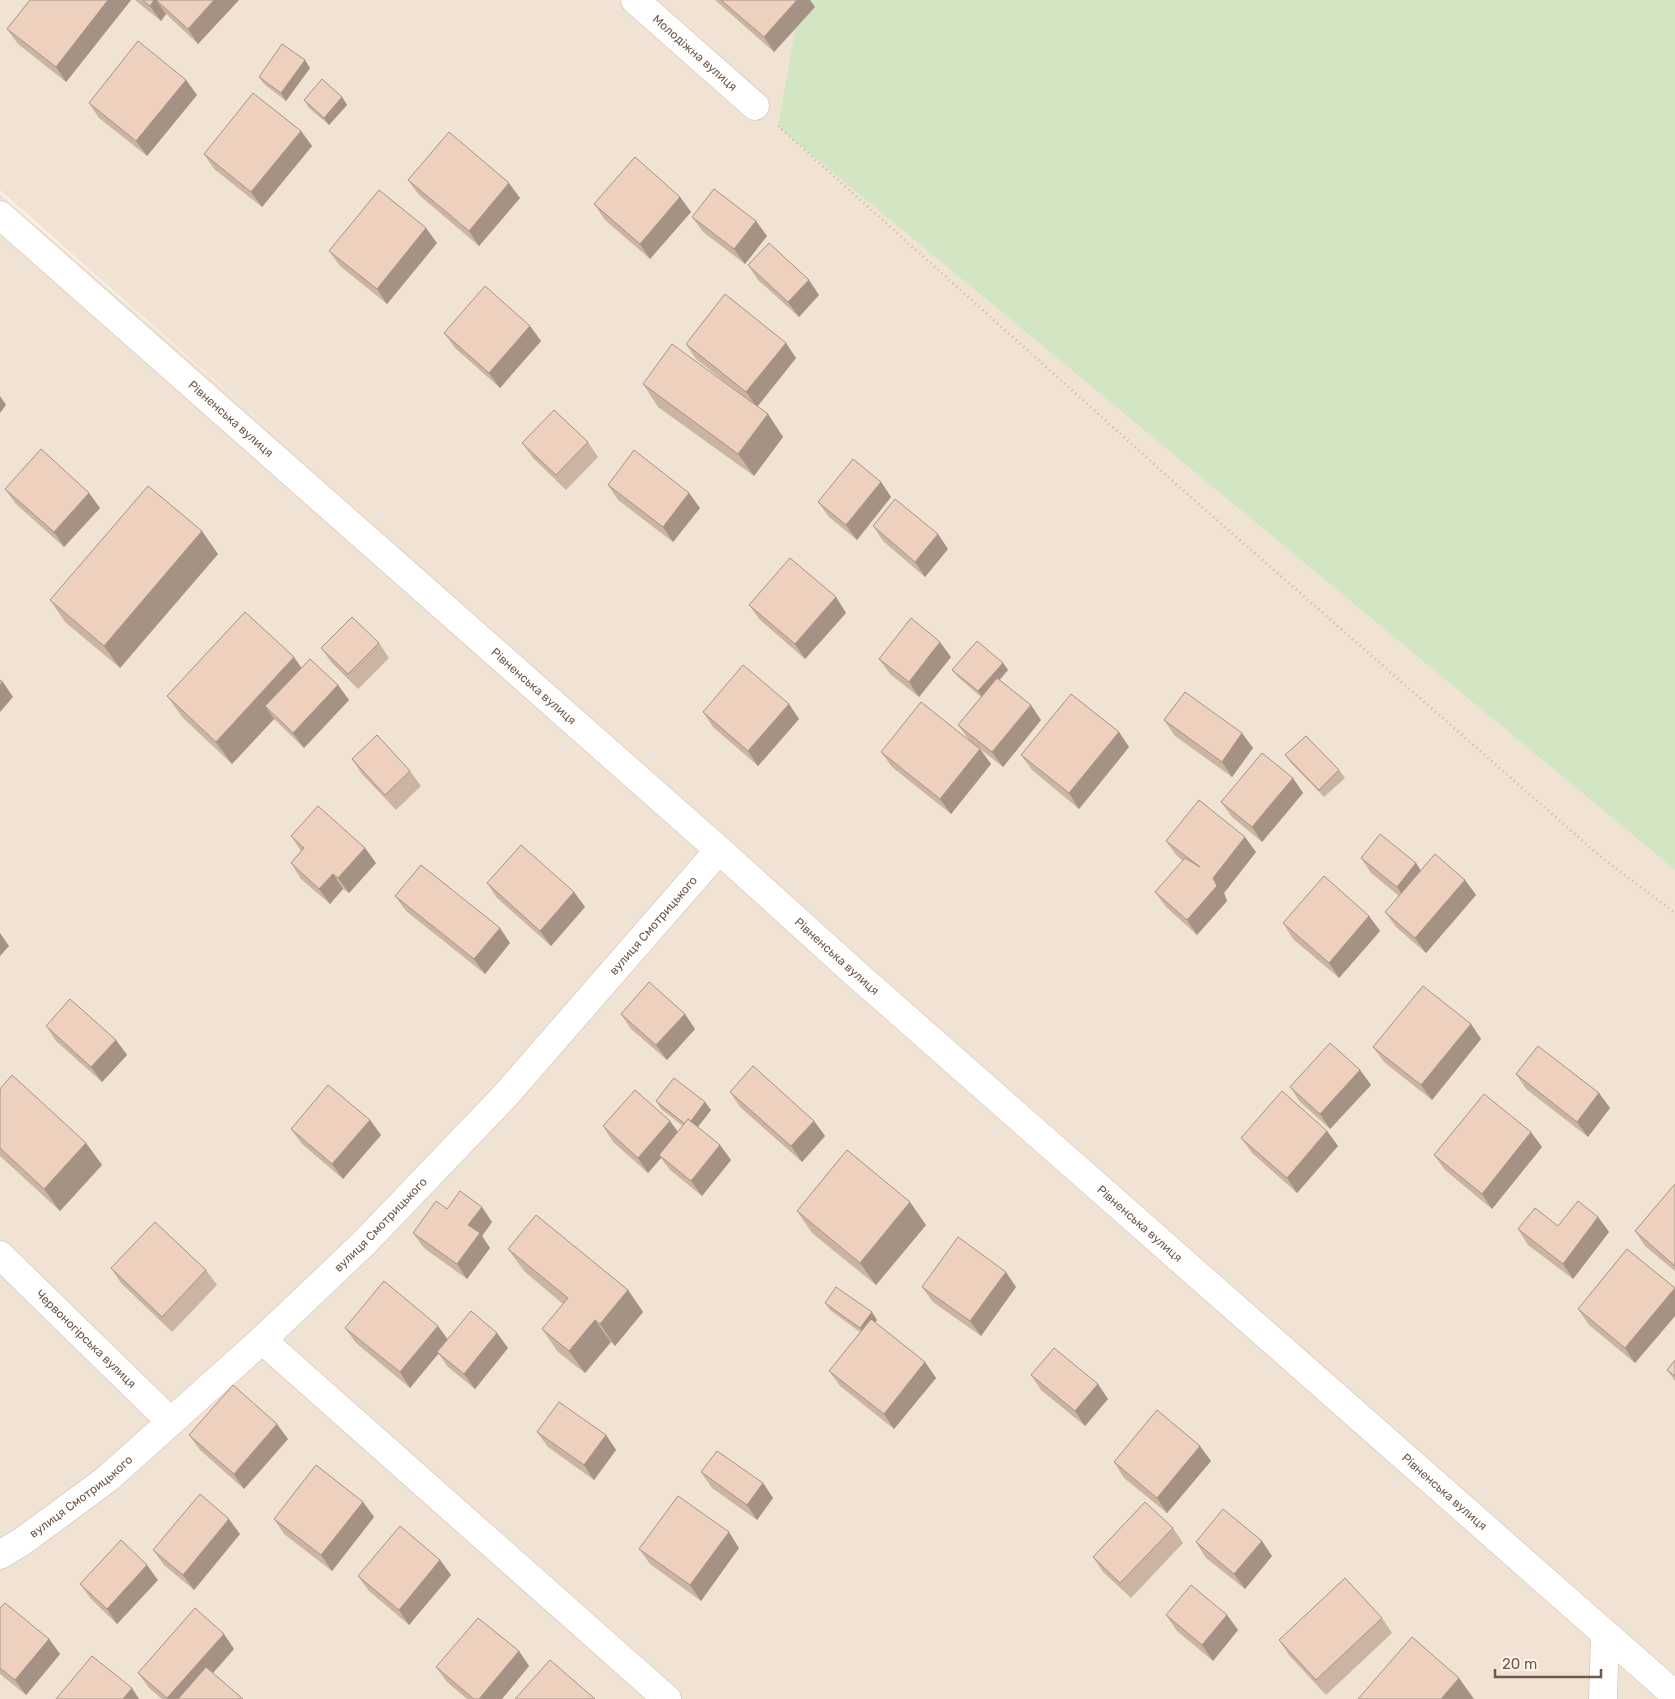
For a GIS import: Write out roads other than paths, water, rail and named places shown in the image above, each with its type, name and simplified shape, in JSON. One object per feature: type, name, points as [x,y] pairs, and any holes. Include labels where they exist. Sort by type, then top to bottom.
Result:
[{"type":"main road","name":"Молодіжна вулиця","points":[[635,0],[755,106]]},
{"type":"main road","name":"Рівненська вулиця","points":[[0,215],[719,850],[855,973],[1675,1695]]},
{"type":"main road","name":"вулиця Смотрицького","points":[[0,1555],[107,1479],[262,1340],[364,1243],[504,1097],[719,850]]},
{"type":"main road","name":"Червоногірська вулиця","points":[[0,1255],[171,1422]]},
{"type":"main road","points":[[262,1340],[667,1699]]},
{"type":"main road","points":[[1603,1699],[1605,1634]]}]
